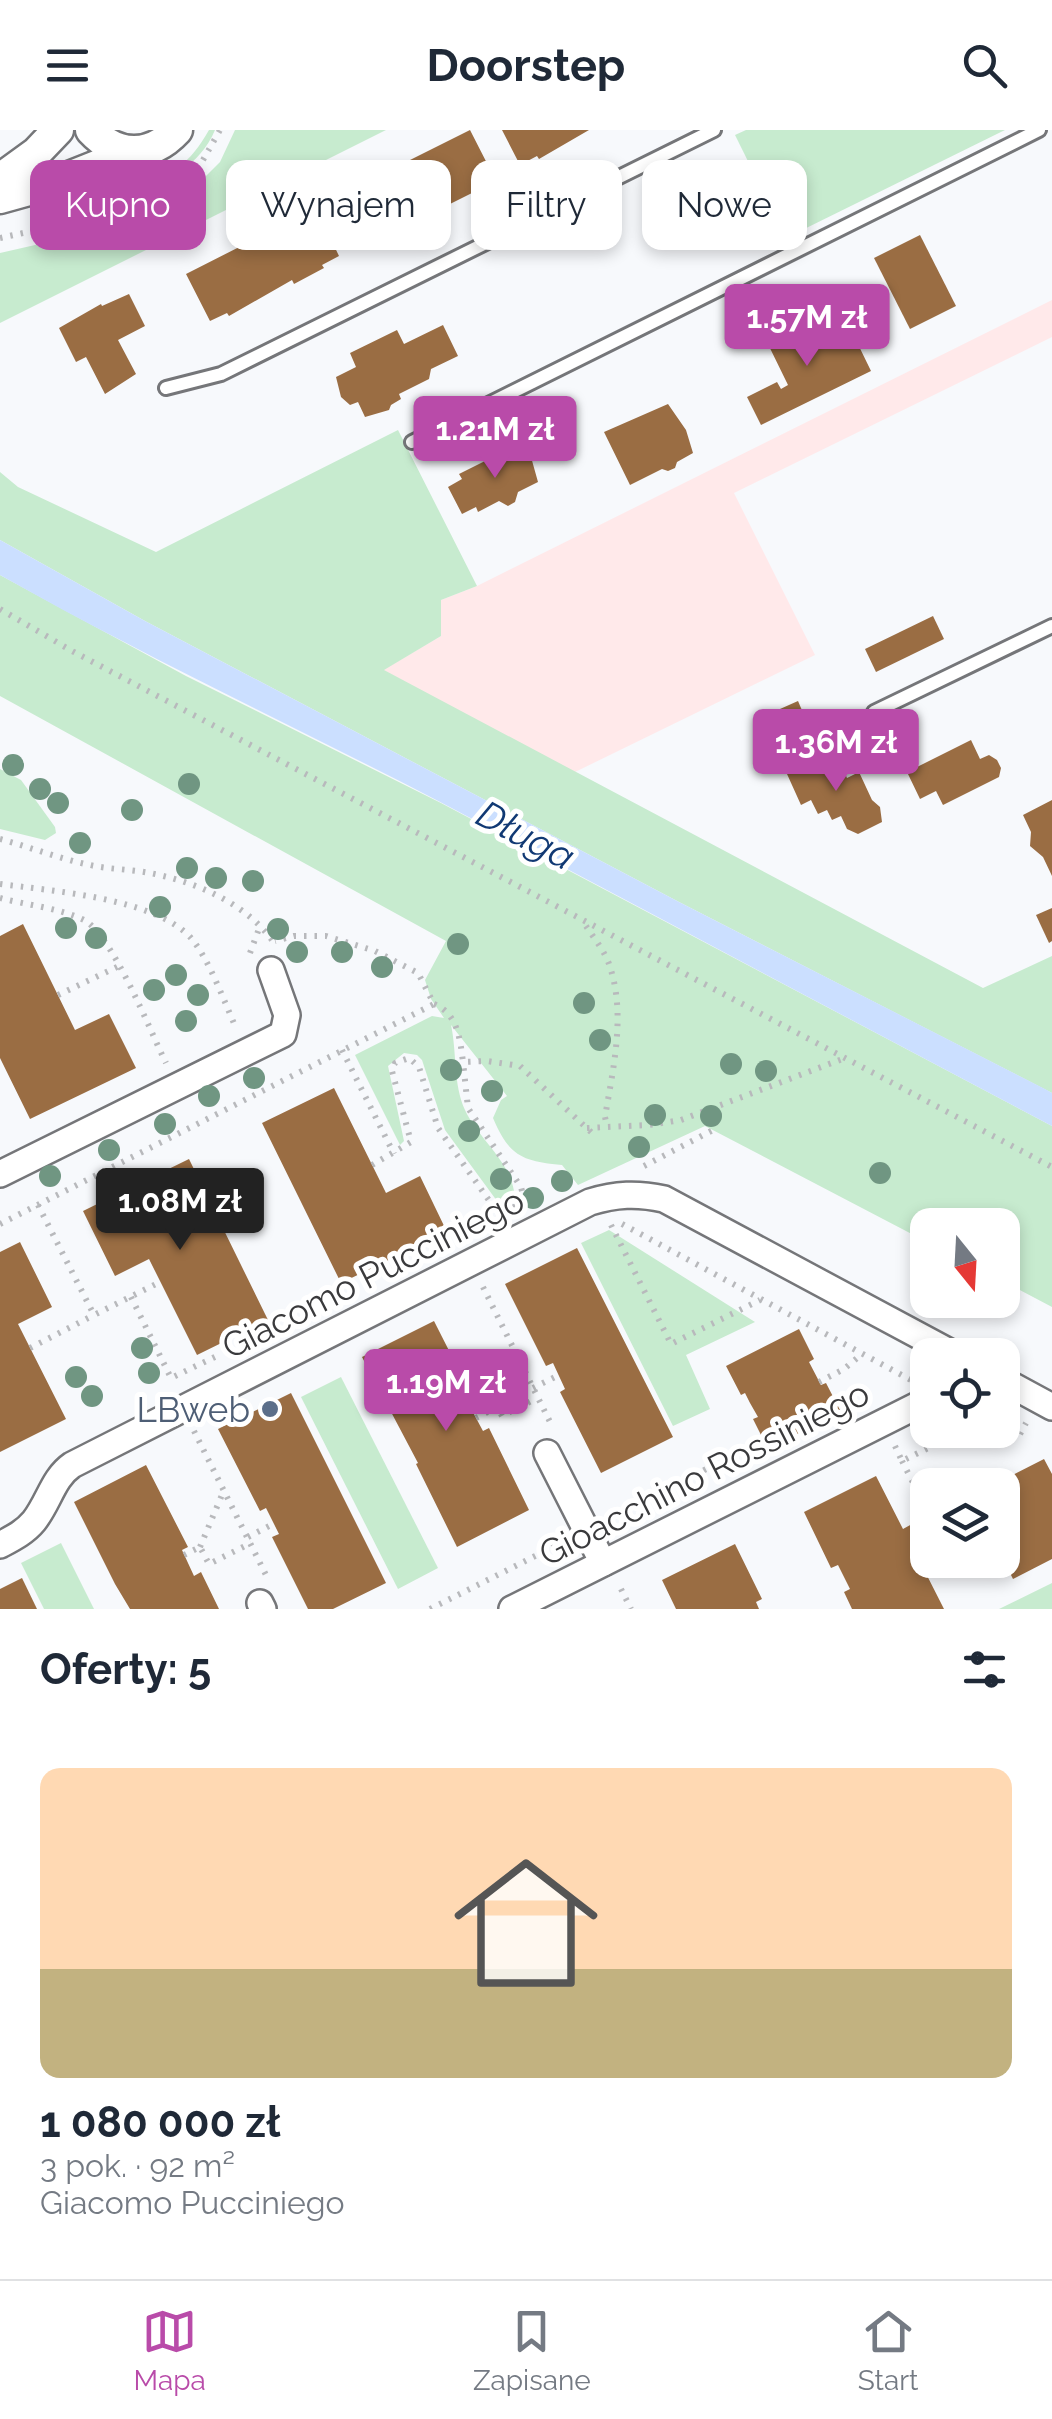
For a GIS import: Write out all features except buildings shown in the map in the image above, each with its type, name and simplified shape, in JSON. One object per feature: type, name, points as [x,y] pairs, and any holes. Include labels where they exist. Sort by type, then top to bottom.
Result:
[{"type":"street","points":[[0,179],[36,153],[58,130]]},
{"type":"street","points":[[91,130],[102,142],[132,152]]},
{"type":"street","points":[[0,198],[164,143],[177,130]]},
{"type":"street","points":[[0,1174],[283,1034],[287,1015],[272,970]]},
{"type":"street","name":"Giacomo Pucciniego","points":[[0,1545],[34,1522],[62,1472],[72,1465],[590,1202],[613,1195],[639,1194],[664,1199],[923,1338]]},
{"type":"street","points":[[1020,1390],[1052,1407]]},
{"type":"street","name":"Gioacchino Rossiniego","points":[[512,1609],[910,1408]]},
{"type":"street","points":[[554,1448],[602,1564]]},
{"type":"lane","points":[[166,388],[222,374],[714,130]]},
{"type":"lane","points":[[412,442],[1040,130]]},
{"type":"lane","points":[[874,712],[1052,626]]},
{"type":"path","points":[[0,238],[74,222],[90,212],[174,181],[203,160],[220,130]]},
{"type":"path","points":[[0,609],[585,924],[1052,1167]]},
{"type":"path","points":[[0,839],[91,866],[150,873],[208,891],[238,907],[274,942],[285,964],[272,970]]},
{"type":"path","points":[[0,884],[106,901],[179,926],[195,942],[242,1038]]},
{"type":"path","points":[[0,898],[88,922],[104,938],[171,1073]]},
{"type":"path","points":[[585,924],[610,965],[616,1009],[615,1055],[604,1117],[607,1126]]},
{"type":"path","points":[[274,942],[294,936],[326,936],[375,951],[418,972],[434,1004],[458,1028],[468,1108],[520,1188],[521,1200],[517,1206],[504,1210],[494,1206],[438,1128],[419,1067],[409,1058],[395,1063],[392,1071],[410,1142],[372,1165]]},
{"type":"path","points":[[58,995],[119,966]]},
{"type":"path","points":[[0,1224],[434,1004]]},
{"type":"path","points":[[342,1050],[394,1154]]},
{"type":"path","points":[[463,1062],[520,1066],[590,1131],[607,1126],[649,1125],[721,1108],[847,1058]]},
{"type":"path","points":[[635,1171],[713,1130],[721,1108]]},
{"type":"path","points":[[38,1205],[94,1315]]},
{"type":"path","points":[[493,1220],[510,1212]]},
{"type":"path","points":[[761,1300],[672,1344],[605,1215],[910,1379]]},
{"type":"path","points":[[468,1295],[483,1287],[488,1273]]},
{"type":"path","points":[[30,1348],[160,1282]]},
{"type":"path","points":[[483,1287],[533,1388],[554,1448]]},
{"type":"path","points":[[131,1297],[171,1378],[220,1355]]},
{"type":"path","points":[[819,1382],[862,1354]]},
{"type":"path","points":[[533,1388],[559,1375]]},
{"type":"path","points":[[476,1418],[497,1407],[502,1416],[537,1398]]},
{"type":"path","points":[[178,1438],[194,1430],[199,1416]]},
{"type":"path","points":[[194,1430],[249,1540],[265,1600]]},
{"type":"path","points":[[902,1461],[910,1477]]},
{"type":"path","points":[[184,1555],[200,1547],[224,1490]]},
{"type":"path","points":[[200,1547],[209,1564],[273,1524]]},
{"type":"path","points":[[621,1589],[631,1609]]},
{"type":"shaded area","points":[[1052,300],[1052,337],[734,493],[815,655],[573,773],[383,670],[441,636],[441,600],[477,586]]},
{"type":"green space","points":[[209,130],[215,130],[201,153],[194,160],[186,160]]},
{"type":"green space","points":[[235,130],[386,130],[326,160],[226,160],[226,210],[206,220],[206,176],[220,162]]},
{"type":"green space","points":[[746,130],[1005,130],[807,228],[807,160],[747,160],[735,135]]},
{"type":"green space","points":[[30,246],[30,250],[146,250],[0,323],[0,253]]},
{"type":"green space","points":[[398,430],[477,586],[441,600],[441,636],[384,670],[983,988],[1052,956],[1052,1093],[679,902],[145,621],[0,540],[0,472],[18,487],[156,552]]},
{"type":"green space","points":[[0,575],[186,676],[441,803],[1052,1126],[1052,1307],[1020,1290],[1020,1208],[910,1208],[910,1233],[705,1126],[578,1185],[562,1165],[527,1158],[511,1149],[493,1118],[507,1096],[451,1025],[461,1100],[506,1169],[514,1191],[497,1201],[445,1130],[422,1060],[404,1053],[388,1066],[404,1141],[400,1145],[355,1055],[432,1016],[444,1018],[431,999],[425,980],[446,941],[0,696]]},
{"type":"green space","points":[[0,769],[21,780],[56,833],[45,840],[0,829]]},
{"type":"green space","points":[[609,1230],[755,1322],[686,1355],[710,1409],[673,1426],[581,1243]]},
{"type":"green space","points":[[341,1377],[438,1568],[398,1589],[301,1397]]},
{"type":"green space","points":[[61,1543],[94,1609],[44,1609],[21,1563]]},
{"type":"green space","points":[[1052,1583],[1052,1609],[999,1609]]},
{"type":"water","name":"Długa","points":[[0,540],[145,621],[679,902],[1045,1089],[1052,1093],[1052,1126],[444,804],[0,575]]},
{"type":"place","name":"LBweb","points":[[270,1409]]}]
